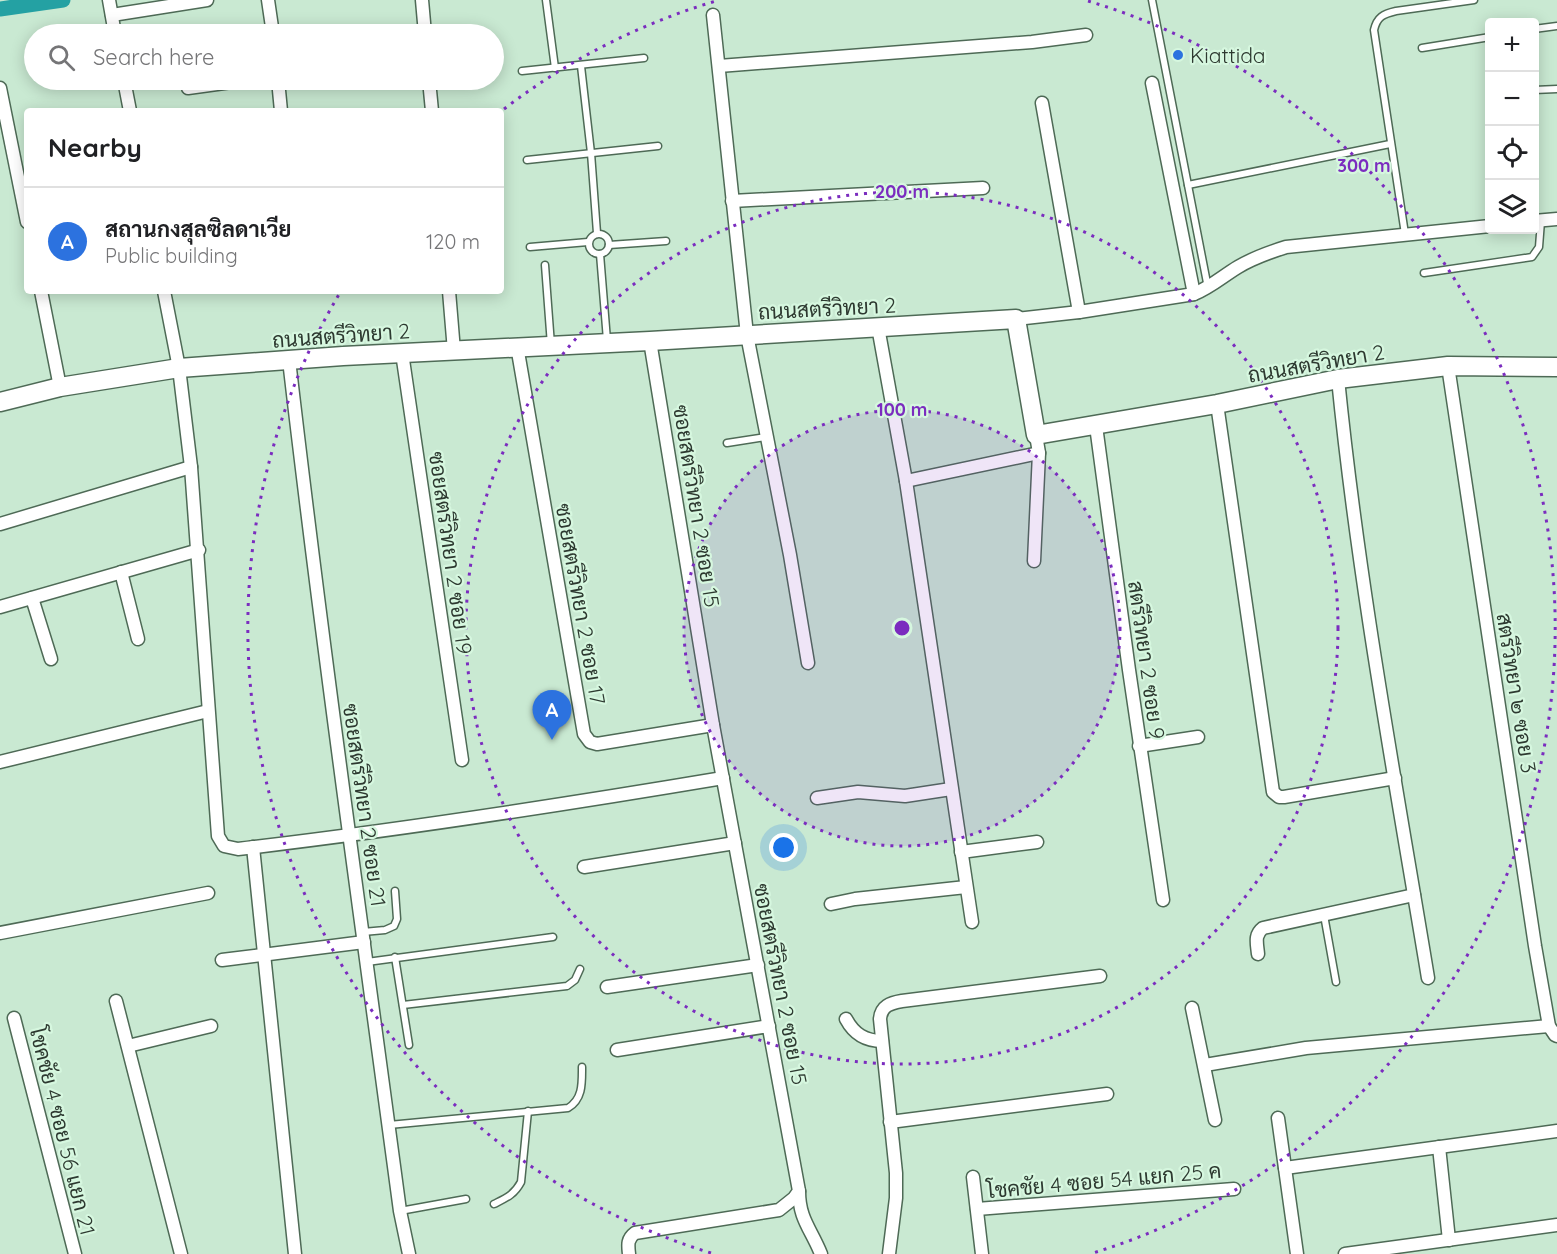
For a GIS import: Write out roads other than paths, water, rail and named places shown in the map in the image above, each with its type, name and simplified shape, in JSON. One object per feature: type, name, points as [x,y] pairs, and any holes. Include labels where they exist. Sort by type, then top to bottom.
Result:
[{"type":"street","points":[[112,15],[207,0]]},
{"type":"street","points":[[268,0],[272,24]]},
{"type":"street","points":[[422,0],[424,24]]},
{"type":"street","points":[[109,1],[113,24]]},
{"type":"street","points":[[713,15],[747,335],[790,555],[808,663]]},
{"type":"street","points":[[719,66],[1032,42],[1086,35]]},
{"type":"street","points":[[1152,83],[1194,294]]},
{"type":"street","points":[[0,88],[24,207]]},
{"type":"street","points":[[126,90],[129,108]]},
{"type":"street","points":[[279,90],[281,108]]},
{"type":"street","points":[[430,90],[432,108]]},
{"type":"street","points":[[1042,103],[1080,312]]},
{"type":"street","points":[[732,201],[983,188]]},
{"type":"street","points":[[1539,221],[1557,219]]},
{"type":"street","points":[[1034,561],[1039,453],[1016,319],[1080,312],[1194,294],[1208,288],[1238,267],[1262,255],[1286,247],[1485,226]]},
{"type":"street","points":[[42,294],[60,387]]},
{"type":"street","points":[[165,294],[179,368],[191,467],[218,836],[224,846],[253,848],[545,808],[723,778]]},
{"type":"street","points":[[449,294],[454,351]]},
{"type":"street","name":"ถนนสตรีวิทยา 2","points":[[0,402],[60,387],[179,368],[517,346],[1016,319]]},
{"type":"street","points":[[878,327],[906,481],[972,922]]},
{"type":"street","name":"ซอยสตรีวิทยา 2 ซอย 15","points":[[650,340],[713,725],[799,1191],[799,1207],[803,1220],[821,1254]]},
{"type":"street","name":"ซอยสตรีวิทยา 2 ซอย 17","points":[[517,346],[584,734],[590,742],[597,744],[713,725]]},
{"type":"street","name":"ซอยสตรีวิทยา 2 ซอย 19","points":[[402,353],[462,760]]},
{"type":"street","name":"ซอยสตรีวิทยา 2 ซอย 21","points":[[289,360],[348,835],[400,1211],[409,1254]]},
{"type":"street","name":"ถนนสตรีวิทยา 2","points":[[1036,435],[1217,404],[1338,379],[1448,366],[1557,367]]},
{"type":"street","name":"สตรีวิทยา ๒ ซอย 3","points":[[1448,366],[1553,1031]]},
{"type":"street","points":[[1338,379],[1343,434],[1364,578],[1428,978]]},
{"type":"street","points":[[1217,404],[1273,792],[1275,795],[1284,797],[1395,778]]},
{"type":"street","name":"สตรีวิทยา 2 ซอย 9","points":[[1096,426],[1139,746],[1163,900]]},
{"type":"street","points":[[906,481],[1039,453]]},
{"type":"street","points":[[0,524],[191,467]]},
{"type":"street","points":[[0,607],[198,550]]},
{"type":"street","points":[[122,572],[138,639]]},
{"type":"street","points":[[32,598],[51,659]]},
{"type":"street","points":[[0,762],[208,711]]},
{"type":"street","points":[[1139,746],[1198,737]]},
{"type":"street","points":[[817,798],[858,792],[905,795],[951,789]]},
{"type":"street","points":[[960,852],[1037,842]]},
{"type":"street","points":[[584,867],[735,843]]},
{"type":"street","points":[[253,848],[295,1254]]},
{"type":"street","points":[[831,904],[855,899],[966,887]]},
{"type":"street","points":[[0,933],[208,893]]},
{"type":"street","points":[[1258,954],[1256,938],[1258,932],[1263,928],[1414,896]]},
{"type":"street","points":[[222,960],[264,955],[363,937]]},
{"type":"street","points":[[607,987],[758,966]]},
{"type":"street","points":[[889,1254],[896,1198],[882,1041],[881,1012],[885,1006],[893,1003],[1100,976]]},
{"type":"street","points":[[116,1000],[181,1254]]},
{"type":"street","points":[[1192,1008],[1215,1120]]},
{"type":"street","name":"โชคชัย 4 ซอย 56 แยก 21","points":[[14,1018],[75,1254]]},
{"type":"street","points":[[846,1019],[852,1030],[863,1037],[873,1041],[882,1041]]},
{"type":"street","points":[[128,1046],[211,1026]]},
{"type":"street","points":[[617,1050],[769,1026]]},
{"type":"street","points":[[1205,1065],[1306,1048],[1553,1031]]},
{"type":"street","points":[[890,1122],[1107,1094]]},
{"type":"street","points":[[1278,1118],[1297,1254]]},
{"type":"street","points":[[1285,1168],[1557,1131]]},
{"type":"street","points":[[1439,1147],[1449,1240]]},
{"type":"street","points":[[973,1177],[982,1254]]},
{"type":"street","name":"โชคชัย 4 ซอย 54 แยก 25 ค","points":[[977,1209],[1234,1189]]},
{"type":"street","points":[[629,1254],[628,1243],[630,1237],[635,1233],[779,1210],[789,1204],[799,1191]]},
{"type":"street","points":[[1345,1254],[1426,1248],[1449,1240],[1557,1225]]},
{"type":"lane","points":[[546,0],[555,68]]},
{"type":"lane","points":[[1152,0],[1208,288]]},
{"type":"lane","points":[[1405,234],[1374,30],[1377,19],[1384,13],[1396,10],[1474,0]]},
{"type":"lane","points":[[1539,28],[1557,26]]},
{"type":"lane","points":[[1422,48],[1485,38]]},
{"type":"lane","points":[[522,71],[644,58]]},
{"type":"lane","points":[[581,66],[597,233]]},
{"type":"lane","points":[[1539,90],[1557,89]]},
{"type":"lane","points":[[1188,185],[1390,144]]},
{"type":"lane","points":[[527,160],[658,146]]},
{"type":"lane","points":[[597,233],[604,234],[609,245],[607,251],[594,254],[589,249],[588,242],[591,236],[597,233]]},
{"type":"lane","points":[[1424,273],[1532,257],[1539,247],[1538,234]]},
{"type":"lane","points":[[609,245],[666,241]]},
{"type":"lane","points":[[530,247],[588,242]]},
{"type":"lane","points":[[600,254],[608,342]]},
{"type":"lane","points":[[545,265],[551,345]]},
{"type":"lane","points":[[728,443],[766,437]]},
{"type":"lane","points":[[363,937],[394,926],[397,919],[394,891]]},
{"type":"lane","points":[[1324,914],[1336,982]]},
{"type":"lane","points":[[367,962],[553,937]]},
{"type":"lane","points":[[395,957],[409,1045]]},
{"type":"lane","points":[[403,1005],[567,986],[575,980],[580,969]]},
{"type":"lane","points":[[389,1125],[568,1108],[576,1104],[579,1098],[582,1066]]},
{"type":"lane","points":[[494,1203],[509,1197],[521,1182],[528,1112]]},
{"type":"lane","points":[[400,1211],[466,1199]]},
{"type":"waterway","points":[[0,9],[63,0]]},
{"type":"place","name":"Kiattida","points":[[1178,55]]},
{"type":"place","name":"สถานกงสุลซิลดาเวีย","points":[[552,740]]}]
